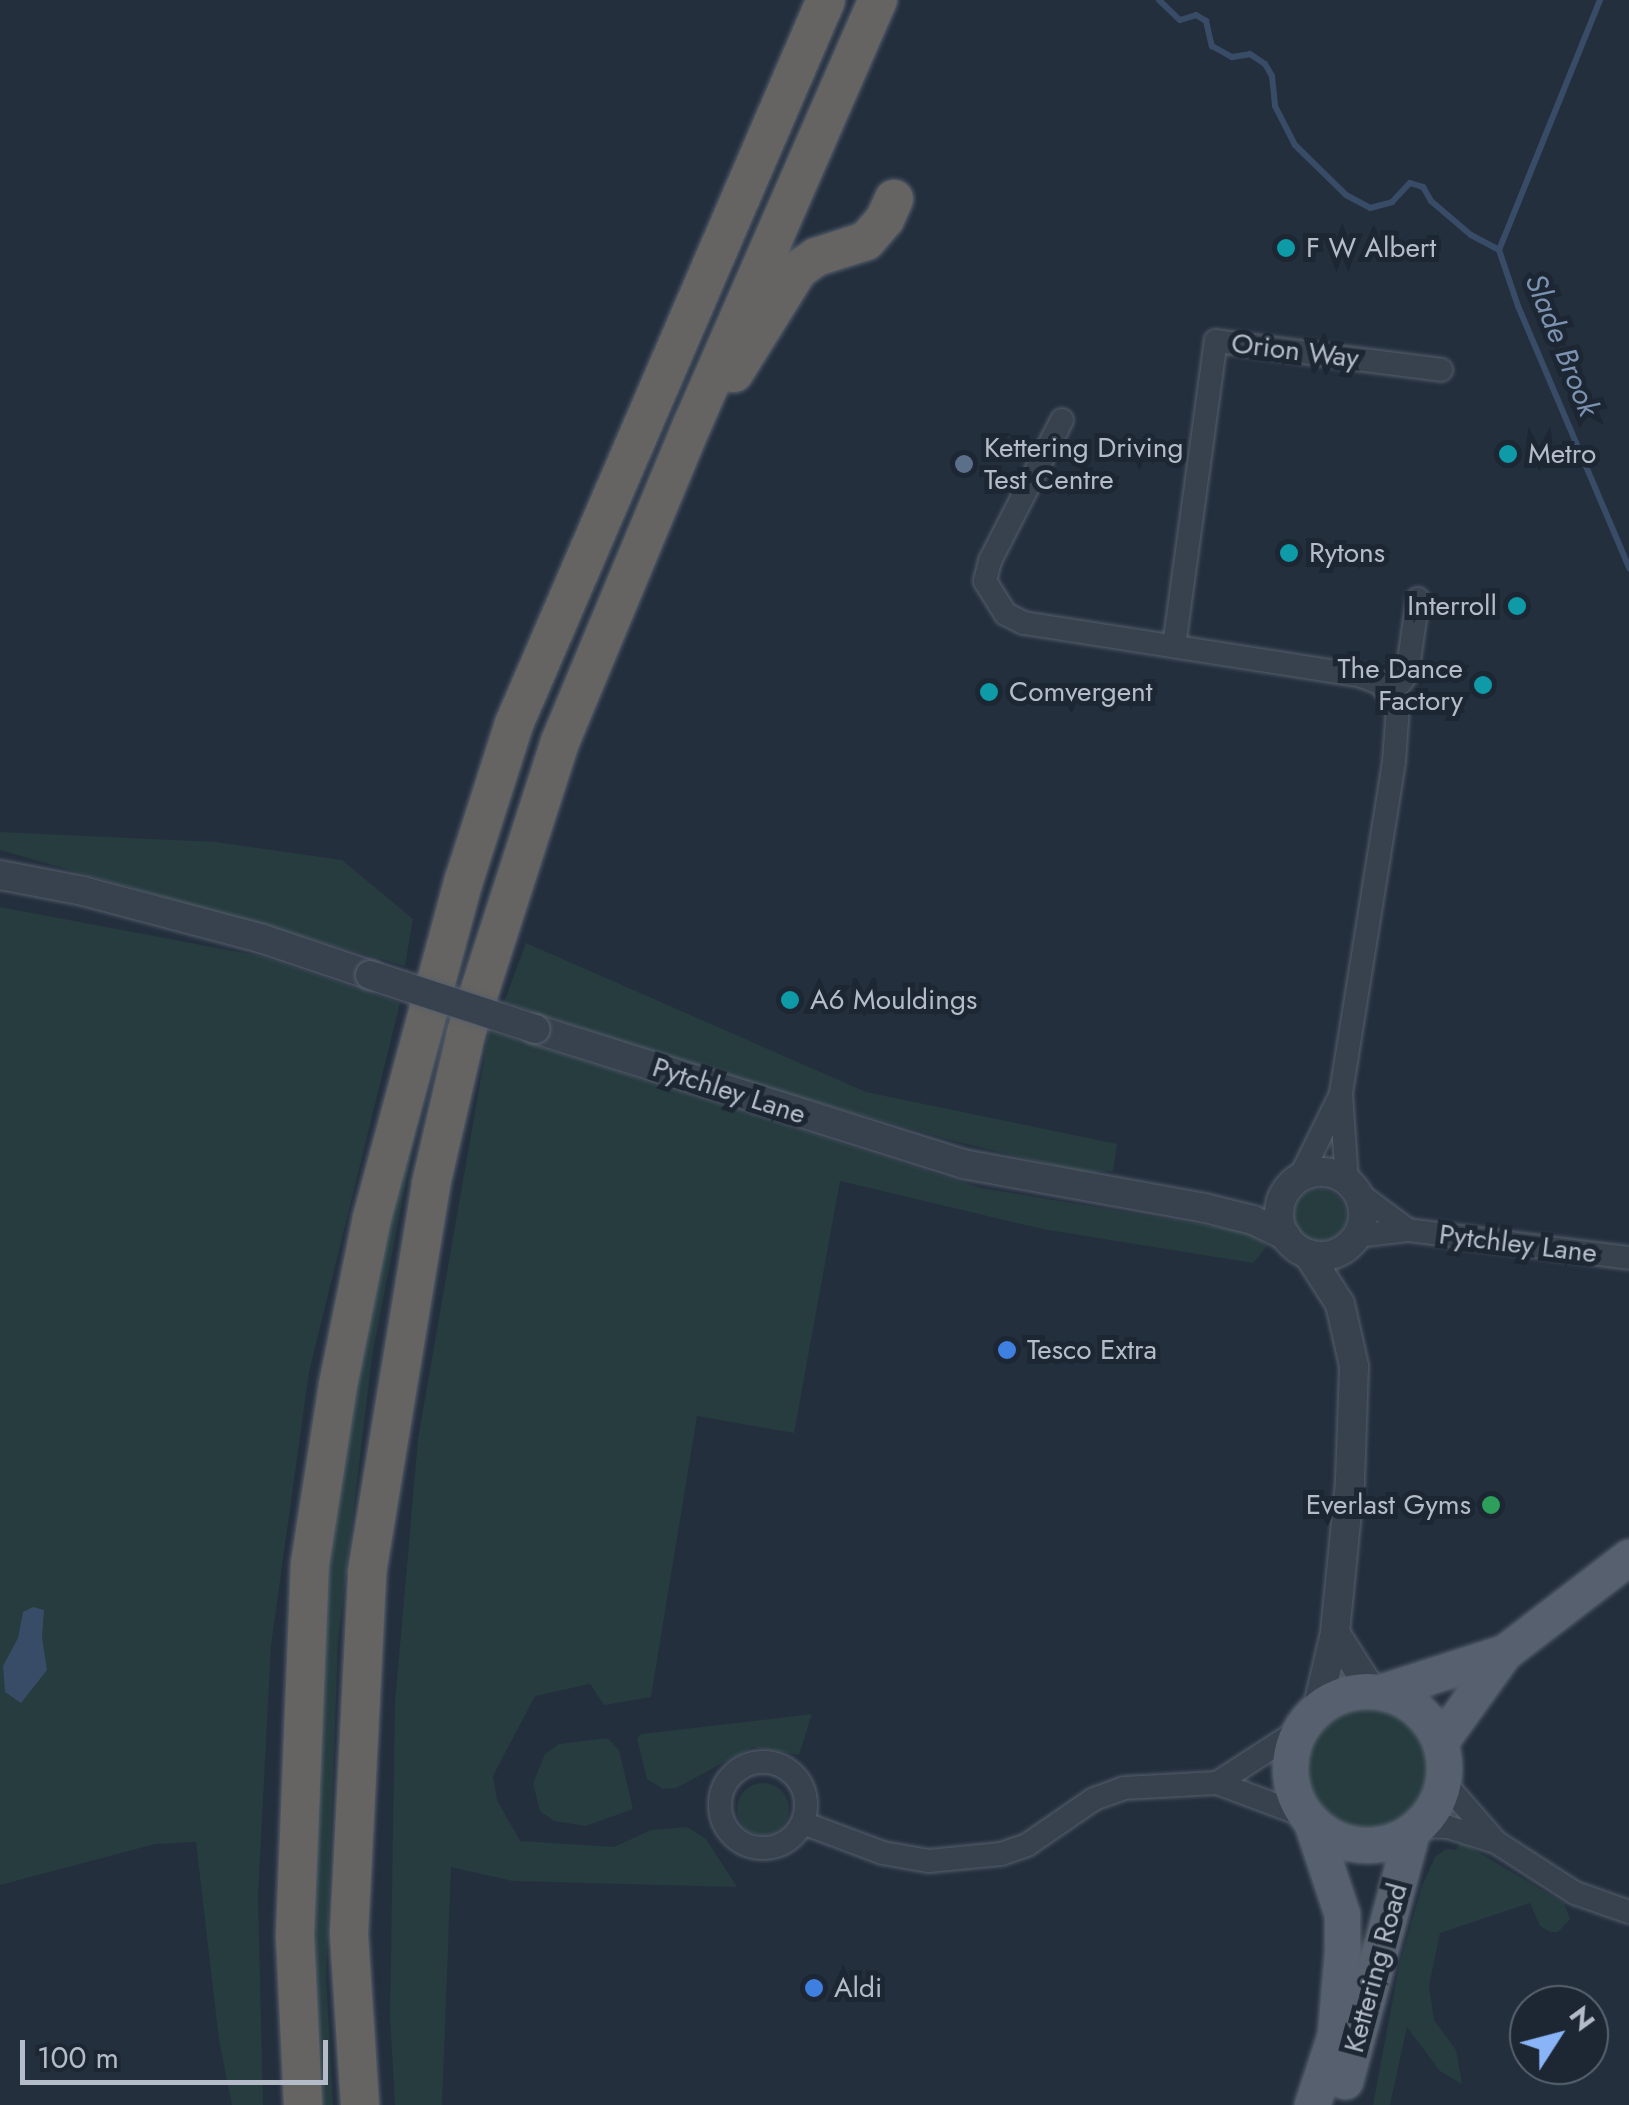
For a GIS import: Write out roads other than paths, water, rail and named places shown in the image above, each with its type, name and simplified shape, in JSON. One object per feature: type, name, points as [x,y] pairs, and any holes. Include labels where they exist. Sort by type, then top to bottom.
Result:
[{"type":"highway","points":[[302,2105],[296,1934],[310,1564],[338,1386],[372,1218],[464,880],[514,724],[826,0]]},
{"type":"highway","points":[[360,2105],[350,1934],[367,1572],[431,1184],[466,1033],[560,742],[693,423],[878,0]]},
{"type":"highway","points":[[693,423],[740,366],[798,270],[816,256],[866,240],[885,219],[894,199]]},
{"type":"main road","points":[[1440,1742],[1505,1652],[1629,1557]]},
{"type":"main road","points":[[1376,1692],[1417,1710],[1440,1742],[1443,1781],[1435,1806],[1415,1828],[1388,1842],[1360,1845],[1334,1838],[1310,1819],[1298,1801],[1290,1764],[1309,1719],[1352,1692],[1376,1692],[1505,1652]]},
{"type":"main road","name":"Kettering Road","points":[[1310,1819],[1342,1914],[1334,2036],[1312,2105]]},
{"type":"main road","name":"Kettering Road","points":[[1337,2105],[1367,2011],[1415,1828]]},
{"type":"street","name":"Orion Way","points":[[1174,646],[1216,341],[1441,370]]},
{"type":"street","points":[[1062,420],[990,561],[985,581],[994,602],[1024,623],[1361,676],[1392,694],[1400,718],[1342,1093],[1353,1186],[1363,1222],[1354,1240],[1340,1304]]},
{"type":"street","points":[[1392,694],[1407,674],[1418,599]]},
{"type":"street","name":"Pytchley Lane","points":[[0,875],[83,891],[263,939],[963,1164],[1205,1208],[1254,1220],[1297,1245]]},
{"type":"street","points":[[1217,1784],[1309,1719],[1334,1633],[1350,1482],[1354,1366],[1340,1304],[1297,1245],[1279,1209],[1342,1093]]},
{"type":"street","points":[[1294,1183],[1316,1172],[1353,1186]]},
{"type":"street","name":"Pytchley Lane","points":[[1205,1208],[1254,1201],[1294,1183]]},
{"type":"street","name":"Pytchley Lane","points":[[1353,1186],[1408,1230]]},
{"type":"street","name":"Pytchley Lane","points":[[1354,1240],[1408,1230],[1629,1258]]},
{"type":"street","points":[[1297,1245],[1338,1252],[1354,1240]]},
{"type":"street","points":[[1334,1633],[1376,1692]]},
{"type":"street","points":[[1443,1781],[1496,1842]]},
{"type":"street","points":[[803,1824],[884,1853],[928,1861],[1001,1854],[1027,1845],[1094,1799],[1124,1788],[1217,1784],[1310,1819]]},
{"type":"street","points":[[1415,1828],[1448,1826],[1496,1842],[1575,1894],[1629,1912]]},
{"type":"water","points":[[33,1607],[44,1610],[42,1637],[47,1670],[21,1703],[5,1692],[3,1666],[18,1638],[23,1612]]},
{"type":"waterway","name":"Slade Brook","points":[[1159,0],[1180,20],[1196,15],[1206,21],[1212,46],[1232,57],[1250,54],[1265,64],[1272,76],[1275,106],[1295,145],[1346,195],[1370,208],[1392,202],[1410,183],[1423,187],[1431,201],[1471,235],[1499,250],[1518,306],[1629,568]]},
{"type":"waterway","name":"Slade Brook","points":[[1499,250],[1600,0]]},
{"type":"place","name":"F W Albert","points":[[1286,248]]},
{"type":"place","name":"Metro","points":[[1508,454]]},
{"type":"place","name":"Kettering Driving Test Centre","points":[[964,464]]},
{"type":"place","name":"Rytons","points":[[1289,553]]},
{"type":"place","name":"Interroll","points":[[1517,606]]},
{"type":"place","name":"The Dance Factory","points":[[1483,685]]},
{"type":"place","name":"Comvergent","points":[[989,692]]},
{"type":"place","name":"A6 Mouldings","points":[[790,1000]]},
{"type":"place","name":"Tesco Extra","points":[[1007,1350]]},
{"type":"place","name":"Everlast Gyms","points":[[1491,1505]]},
{"type":"place","name":"Aldi","points":[[814,1988]]}]
